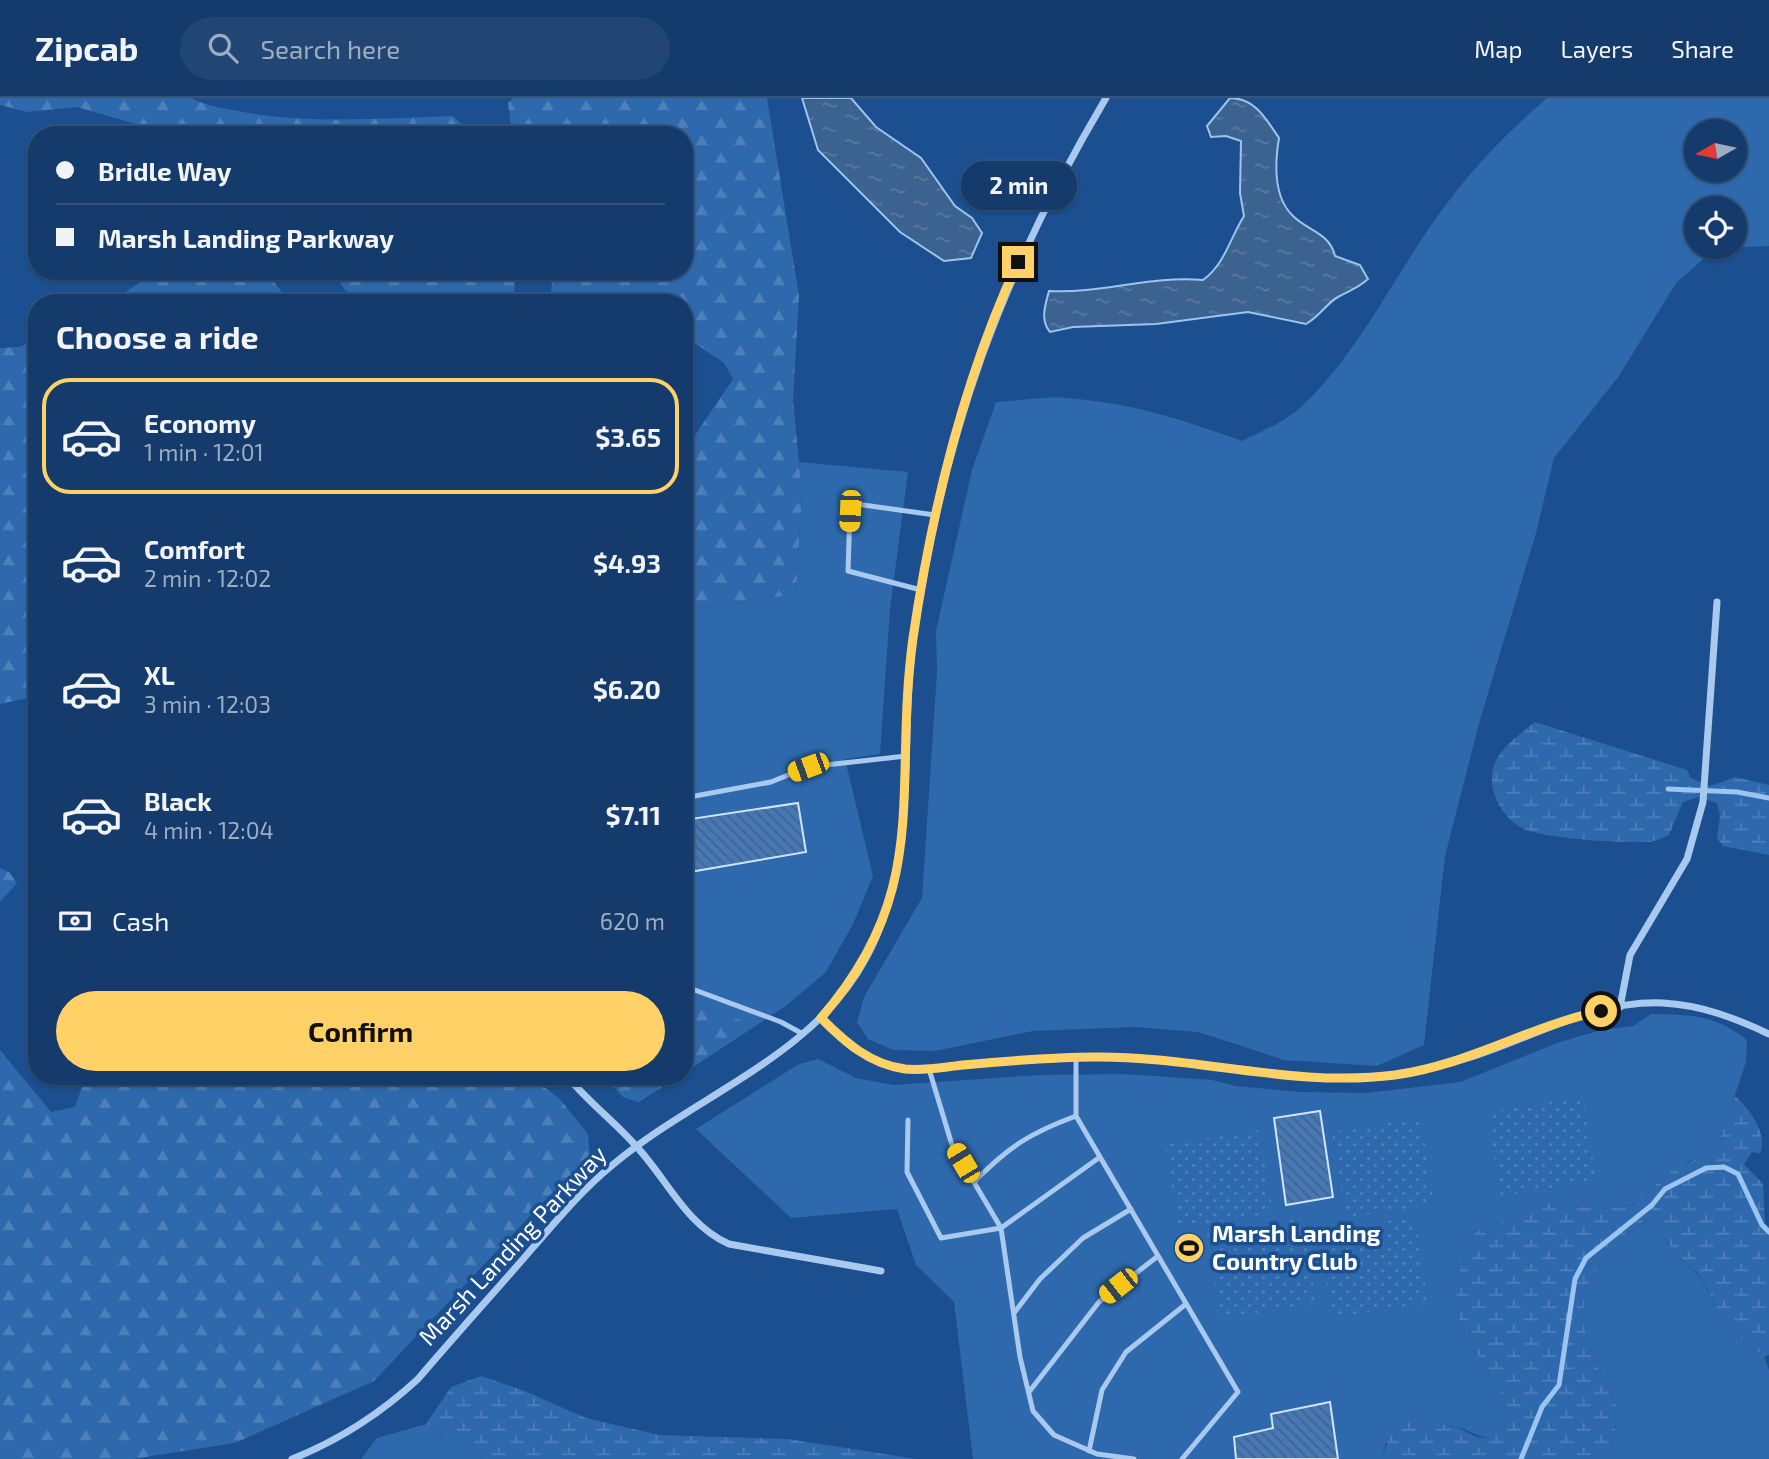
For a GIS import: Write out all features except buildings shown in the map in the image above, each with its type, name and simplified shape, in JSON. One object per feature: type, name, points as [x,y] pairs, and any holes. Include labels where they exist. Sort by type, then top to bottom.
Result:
[{"type":"street","name":"Marsh Landing Parkway","points":[[292,1459],[359,1427],[394,1401],[418,1378],[568,1208],[636,1145],[803,1034],[821,1018],[856,974],[886,913],[901,854],[908,697],[921,590],[935,515],[960,415],[1009,282],[1066,166],[1105,98]]},
{"type":"street","points":[[1620,1007],[1630,955],[1687,859],[1703,802],[1708,765],[1717,602]]},
{"type":"street","points":[[821,1018],[846,1042],[880,1063],[905,1069],[1076,1058],[1139,1058],[1311,1078],[1394,1075],[1472,1057],[1557,1023],[1620,1007],[1661,1003],[1693,1007],[1740,1020],[1769,1034]]},
{"type":"street","points":[[576,1085],[636,1145],[699,1226],[713,1237],[729,1244],[881,1271]]},
{"type":"lane","points":[[921,590],[848,571],[850,511],[856,504],[935,515]]},
{"type":"lane","points":[[693,796],[771,782],[808,767],[906,756]]},
{"type":"lane","points":[[693,989],[781,1021],[803,1034]]},
{"type":"lane","points":[[1076,1058],[1076,1116],[1238,1392],[1182,1459]]},
{"type":"lane","points":[[929,1069],[952,1145],[1001,1228],[1033,1411],[1054,1435],[1089,1451],[1134,1459]]},
{"type":"lane","points":[[974,1182],[1006,1150],[1044,1128],[1076,1116]]},
{"type":"lane","points":[[908,1120],[907,1172],[941,1238],[1001,1228],[1100,1157]]},
{"type":"lane","points":[[1014,1314],[1040,1279],[1083,1238],[1131,1209]]},
{"type":"lane","points":[[1028,1393],[1099,1302],[1158,1256]]},
{"type":"lane","points":[[1089,1451],[1102,1390],[1126,1352],[1186,1304]]},
{"type":"green space","points":[[0,98],[191,98],[208,105],[238,111],[291,118],[453,116],[464,126],[143,126],[77,107],[27,112],[0,105]]},
{"type":"green space","points":[[513,98],[767,98],[799,296],[793,399],[802,494],[796,594],[693,610],[693,438],[733,379],[724,363],[693,342],[693,294],[551,294],[552,280],[693,280],[693,126],[511,126],[508,103]]},
{"type":"green space","points":[[1547,98],[1769,98],[1769,246],[1747,247],[1747,196],[1684,196],[1684,259],[1703,259],[1676,283],[1619,376],[1554,458],[1536,533],[1480,720],[1445,856],[1424,1045],[1377,1066],[1284,1060],[1198,1032],[1135,1027],[1033,1031],[935,1051],[893,1050],[868,1039],[857,1022],[864,997],[922,898],[937,672],[936,631],[972,470],[996,402],[1057,398],[1111,403],[1177,419],[1242,441],[1273,426],[1302,406],[1343,360],[1448,202],[1482,160]]},
{"type":"green space","points":[[144,280],[272,280],[284,294],[122,294]]},
{"type":"green space","points":[[338,280],[515,280],[514,294],[350,294]]},
{"type":"green space","points":[[28,344],[28,698],[0,704],[0,348]]},
{"type":"green space","points":[[799,462],[908,472],[890,609],[880,754],[845,759],[873,876],[853,924],[826,972],[787,1005],[757,1025],[693,1004],[693,610],[796,594],[802,494]]},
{"type":"green space","points":[[1535,722],[1687,770],[1691,778],[1710,786],[1735,777],[1769,785],[1769,855],[1723,846],[1717,838],[1720,816],[1717,803],[1698,797],[1683,802],[1669,835],[1649,842],[1564,838],[1522,828],[1508,817],[1497,801],[1492,774],[1501,752]]},
{"type":"green space","points":[[0,868],[9,872],[17,883],[0,902]]},
{"type":"green space","points":[[693,1004],[757,1025],[693,1067]]},
{"type":"green space","name":"Marsh Landing Country Club","points":[[1651,1014],[1702,1018],[1724,1025],[1747,1040],[1746,1062],[1720,1140],[1711,1152],[1688,1162],[1631,1205],[1601,1209],[1547,1203],[1475,1232],[1454,1285],[1458,1315],[1470,1350],[1478,1356],[1505,1399],[1508,1415],[1504,1428],[1489,1438],[1448,1425],[1430,1427],[1386,1443],[1381,1459],[973,1459],[954,1302],[916,1265],[897,1209],[791,1218],[696,1129],[799,1064],[818,1059],[856,1078],[893,1085],[1039,1075],[1126,1074],[1212,1080],[1235,1086],[1302,1092],[1366,1093],[1460,1082],[1557,1043],[1601,1030],[1633,1026]]},
{"type":"green space","points":[[0,1050],[51,1112],[75,1107],[83,1085],[541,1085],[559,1098],[588,1134],[590,1158],[548,1197],[374,1381],[235,1443],[133,1459],[0,1459]]},
{"type":"green space","points":[[612,1085],[665,1085],[639,1102],[623,1097]]},
{"type":"green space","points":[[1735,1096],[1756,1122],[1762,1138],[1760,1153],[1752,1152],[1744,1164],[1763,1184],[1765,1223],[1769,1227],[1769,1355],[1764,1356],[1727,1328],[1701,1277],[1675,1253],[1653,1223],[1647,1220],[1626,1234],[1620,1247],[1602,1260],[1584,1291],[1584,1327],[1594,1359],[1619,1411],[1608,1459],[1381,1459],[1394,1426],[1408,1419],[1457,1427],[1477,1437],[1489,1438],[1504,1428],[1508,1415],[1505,1399],[1478,1356],[1470,1350],[1458,1315],[1454,1285],[1475,1232],[1547,1203],[1601,1209],[1632,1205],[1673,1170],[1711,1152],[1720,1140]]},
{"type":"green space","points":[[1583,1097],[1596,1180],[1501,1196],[1487,1112]]},
{"type":"green space","points":[[1421,1117],[1434,1204],[1346,1218],[1332,1132]]},
{"type":"green space","points":[[1259,1130],[1273,1213],[1179,1228],[1165,1145]]},
{"type":"green space","points":[[1415,1217],[1428,1303],[1332,1318],[1319,1232]]},
{"type":"green space","points":[[1303,1218],[1316,1303],[1221,1319],[1207,1234]]},
{"type":"green space","points":[[1648,1220],[1675,1253],[1701,1278],[1727,1328],[1764,1356],[1769,1370],[1769,1459],[1608,1459],[1619,1411],[1594,1359],[1584,1327],[1584,1291],[1602,1260],[1620,1247],[1626,1234]]},
{"type":"green space","points":[[481,1376],[525,1391],[586,1418],[659,1435],[789,1439],[916,1459],[483,1459],[426,1424],[451,1387]]},
{"type":"green space","points":[[426,1424],[483,1459],[361,1459],[377,1438]]},
{"type":"water","points":[[802,98],[851,98],[876,127],[921,158],[955,206],[972,218],[982,233],[971,258],[944,261],[900,232],[818,150]]},
{"type":"water","points":[[1230,98],[1253,106],[1279,138],[1277,179],[1286,208],[1299,221],[1323,237],[1335,256],[1360,265],[1368,279],[1334,300],[1306,324],[1248,312],[1156,324],[1073,327],[1050,332],[1044,318],[1049,291],[1088,290],[1164,280],[1203,280],[1211,274],[1244,216],[1240,193],[1241,141],[1226,136],[1211,137],[1207,126]]},
{"type":"waterway","points":[[1668,789],[1737,792],[1769,798]]},
{"type":"waterway","points":[[1521,1459],[1542,1407],[1559,1385],[1575,1279],[1586,1258],[1652,1205],[1665,1189],[1706,1168],[1724,1167],[1738,1174],[1762,1225],[1769,1232]]},
{"type":"place","name":"Marsh Landing Country Club","points":[[1189,1248]]},
{"type":"route","points":[[1018,262],[982,348],[960,415],[943,477],[926,558],[913,640],[908,697],[905,816],[893,893],[883,923],[866,958],[845,990],[821,1018],[863,1054],[880,1063],[905,1069],[1093,1057],[1139,1058],[1311,1078],[1353,1078],[1434,1068],[1472,1057],[1557,1023],[1601,1011]]}]
